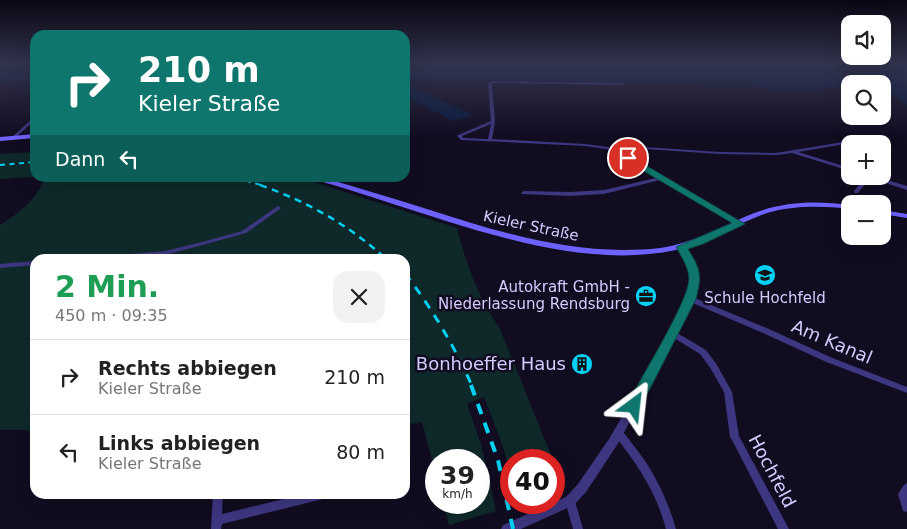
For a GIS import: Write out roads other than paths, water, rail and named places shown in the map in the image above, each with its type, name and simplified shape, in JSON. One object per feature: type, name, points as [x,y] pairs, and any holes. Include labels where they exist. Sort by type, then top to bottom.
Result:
[{"type":"main road","points":[[0,139],[30,136]]},
{"type":"main road","name":"Kieler Straße","points":[[332,182],[512,238],[560,248],[616,252],[651,251],[700,242],[763,213],[789,206],[818,204],[841,206]]},
{"type":"main road","points":[[891,213],[907,216]]},
{"type":"street","points":[[490,89],[493,122],[490,140]]},
{"type":"street","points":[[12,138],[30,122]]},
{"type":"street","points":[[493,122],[459,136],[462,139],[608,148],[740,224]]},
{"type":"street","points":[[628,158],[644,148],[754,154],[793,151],[841,143]]},
{"type":"street","points":[[793,151],[841,167]]},
{"type":"street","points":[[524,193],[570,194],[604,192],[620,190],[661,178]]},
{"type":"street","points":[[891,183],[907,188]]},
{"type":"street","points":[[856,192],[862,185]]},
{"type":"street","points":[[153,254],[165,253],[244,232],[278,208]]},
{"type":"street","points":[[507,529],[570,501],[582,488],[618,434],[650,378],[690,299],[695,279],[690,261],[681,247]]},
{"type":"street","points":[[0,266],[30,263]]},
{"type":"street","name":"Am Kanal","points":[[690,299],[766,330],[827,359],[907,390]]},
{"type":"street","name":"Hochfeld","points":[[672,333],[703,352],[714,367],[728,392],[735,437],[784,529]]},
{"type":"street","points":[[618,434],[642,462],[657,488],[667,512],[671,529]]},
{"type":"street","points":[[907,488],[903,494],[907,507]]},
{"type":"street","points":[[218,499],[217,525],[306,499]]},
{"type":"street","points":[[570,501],[578,529]]},
{"type":"water","points":[[410,89],[415,89],[473,115],[454,121],[410,99]]},
{"type":"water","points":[[769,89],[822,89],[801,91]]},
{"type":"water","points":[[891,89],[907,89],[907,105],[891,93]]},
{"type":"railway","points":[[0,165],[30,162]]},
{"type":"railway","points":[[250,182],[264,186]]},
{"type":"railway","points":[[260,185],[295,199],[343,225],[380,254]]},
{"type":"railway","points":[[410,280],[442,328],[472,386]]},
{"type":"railway","points":[[471,385],[498,460],[513,529]]},
{"type":"place","name":"Schule Hochfeld","points":[[765,275]]},
{"type":"place","name":"Autokraft GmbH - Niederlassung Rendsburg","points":[[646,296]]},
{"type":"place","name":"Bonhoeffer Haus","points":[[582,364]]}]
